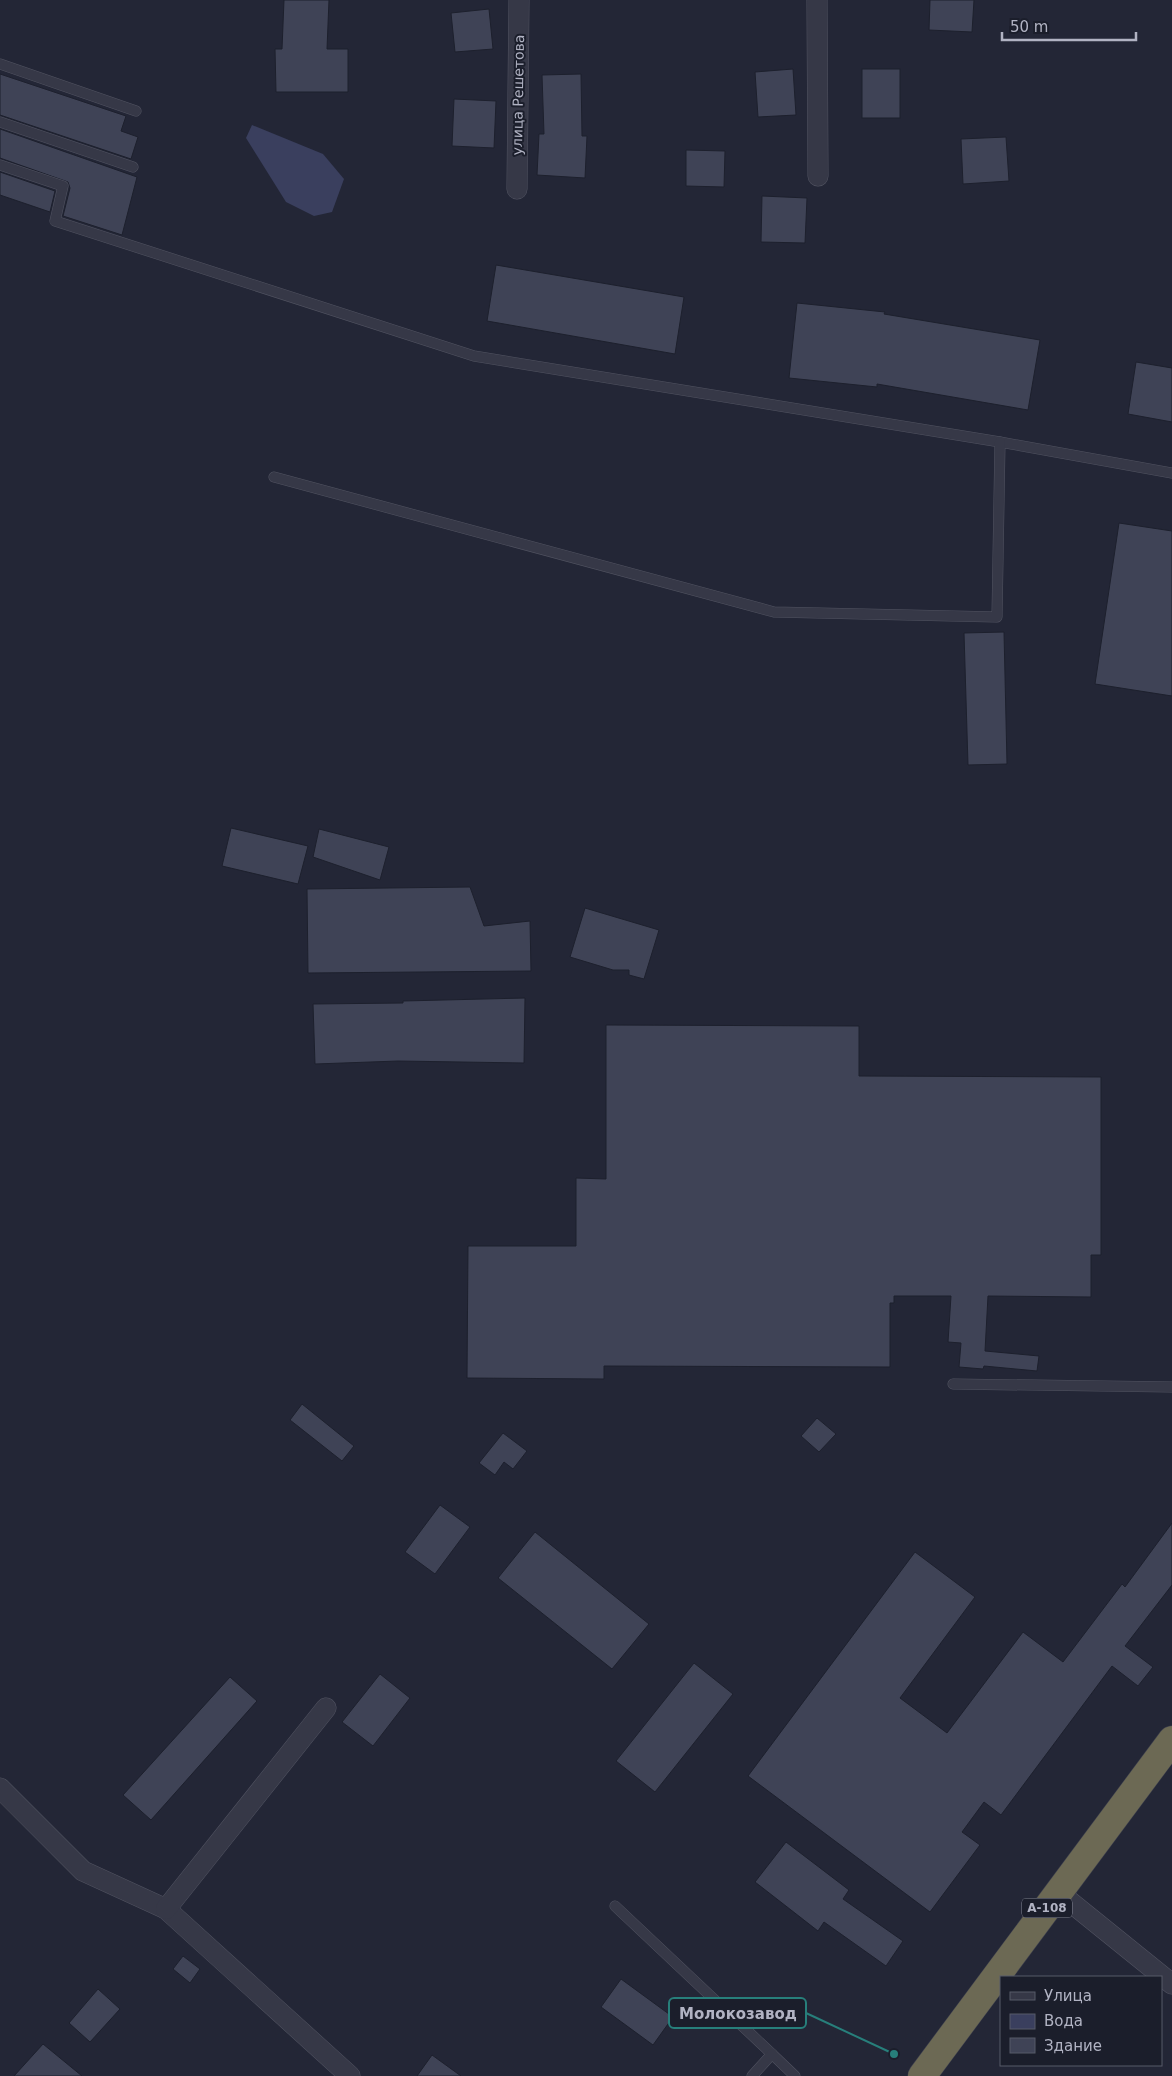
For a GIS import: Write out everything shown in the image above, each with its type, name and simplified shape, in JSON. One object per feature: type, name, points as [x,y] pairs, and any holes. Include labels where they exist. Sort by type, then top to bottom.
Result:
[{"type":"highway","name":"А-108","points":[[922,2076],[1172,1740]]},
{"type":"street","name":"улица Решетова","points":[[517,189],[519,0]]},
{"type":"street","points":[[817,0],[818,176]]},
{"type":"street","points":[[166,1909],[326,1708]]},
{"type":"street","points":[[0,1788],[83,1871],[166,1909],[350,2076]]},
{"type":"street","points":[[1058,1892],[1172,1984]]},
{"type":"lane","points":[[0,64],[136,111]]},
{"type":"lane","points":[[0,122],[132,167]]},
{"type":"lane","points":[[0,165],[63,186],[55,221],[474,356],[1000,442],[1172,473]]},
{"type":"lane","points":[[274,477],[774,612],[997,617],[1000,442]]},
{"type":"lane","points":[[953,1384],[1172,1388]]},
{"type":"lane","points":[[615,1906],[796,2076]]},
{"type":"lane","points":[[752,2076],[772,2054]]},
{"type":"water","points":[[252,125],[323,154],[344,179],[332,212],[314,216],[286,202],[246,138]]},
{"type":"building","points":[[284,0],[329,0],[327,49],[348,49],[348,92],[276,92],[275,49],[282,49]]},
{"type":"building","points":[[930,0],[974,0],[972,32],[929,30]]},
{"type":"building","points":[[489,9],[493,49],[455,52],[451,13]]},
{"type":"building","points":[[793,69],[796,115],[758,117],[755,72]]},
{"type":"building","points":[[862,69],[900,69],[900,118],[862,118]]},
{"type":"building","points":[[0,74],[126,116],[121,131],[138,137],[131,159],[0,115]]},
{"type":"building","points":[[581,74],[582,136],[587,136],[585,178],[537,175],[539,134],[544,134],[542,75]]},
{"type":"building","points":[[454,99],[496,101],[494,148],[452,146]]},
{"type":"building","points":[[0,129],[137,177],[122,235],[63,216],[70,188],[68,182],[0,158]]},
{"type":"building","points":[[1006,137],[1009,181],[963,184],[961,139]]},
{"type":"building","points":[[686,150],[725,151],[724,187],[686,186]]},
{"type":"building","points":[[0,172],[55,191],[50,212],[0,195]]},
{"type":"building","points":[[762,196],[807,198],[805,243],[761,242]]},
{"type":"building","points":[[496,265],[684,297],[675,354],[487,321]]},
{"type":"building","points":[[797,303],[885,312],[884,314],[1040,340],[1028,410],[877,384],[877,387],[789,378]]},
{"type":"building","points":[[1136,362],[1172,368],[1172,422],[1128,414]]},
{"type":"building","points":[[1119,523],[1172,531],[1172,696],[1095,684]]},
{"type":"building","points":[[1004,632],[1007,764],[968,765],[964,633]]},
{"type":"building","points":[[231,828],[308,846],[298,884],[222,866]]},
{"type":"building","points":[[319,829],[389,847],[380,880],[313,857]]},
{"type":"building","points":[[470,887],[484,926],[530,921],[531,971],[308,973],[307,889]]},
{"type":"building","points":[[585,908],[659,930],[644,979],[629,975],[629,970],[613,970],[570,957]]},
{"type":"building","points":[[525,998],[524,1063],[398,1061],[315,1064],[313,1004],[403,1003],[403,1001]]},
{"type":"building","points":[[606,1025],[859,1026],[859,1076],[1101,1077],[1101,1255],[1091,1255],[1091,1297],[988,1296],[985,1351],[1039,1356],[1037,1371],[984,1366],[983,1369],[959,1367],[961,1343],[948,1342],[951,1296],[894,1296],[894,1303],[890,1303],[890,1367],[604,1366],[604,1379],[467,1378],[468,1246],[576,1246],[576,1178],[606,1179]]},
{"type":"building","points":[[302,1404],[354,1446],[342,1461],[290,1420]]},
{"type":"building","points":[[817,1418],[836,1434],[819,1452],[801,1436]]},
{"type":"building","points":[[503,1433],[527,1451],[513,1469],[504,1462],[495,1475],[479,1463]]},
{"type":"building","points":[[440,1505],[470,1527],[435,1574],[405,1552]]},
{"type":"building","points":[[1172,1523],[1172,1585],[1125,1646],[1153,1667],[1138,1686],[1112,1666],[1001,1815],[984,1802],[962,1832],[980,1845],[930,1912],[748,1776],[915,1552],[975,1597],[900,1698],[947,1733],[1023,1632],[1063,1662],[1122,1584],[1125,1587]]},
{"type":"building","points":[[535,1532],[649,1624],[612,1669],[498,1578]]},
{"type":"building","points":[[694,1663],[733,1694],[655,1792],[616,1761]]},
{"type":"building","points":[[380,1674],[410,1698],[373,1746],[342,1722]]},
{"type":"building","points":[[230,1677],[257,1701],[151,1820],[123,1795]]},
{"type":"building","points":[[786,1842],[849,1890],[843,1899],[903,1941],[886,1966],[824,1922],[818,1931],[755,1882]]},
{"type":"building","points":[[183,1956],[200,1969],[190,1983],[173,1969]]},
{"type":"building","points":[[621,1979],[673,2017],[653,2045],[601,2007]]},
{"type":"building","points":[[98,1989],[120,2009],[90,2042],[69,2023]]},
{"type":"building","points":[[43,2044],[82,2076],[14,2076]]},
{"type":"building","points":[[432,2055],[461,2076],[417,2076]]},
{"type":"place","name":"Молокозавод","points":[[894,2054]]}]
